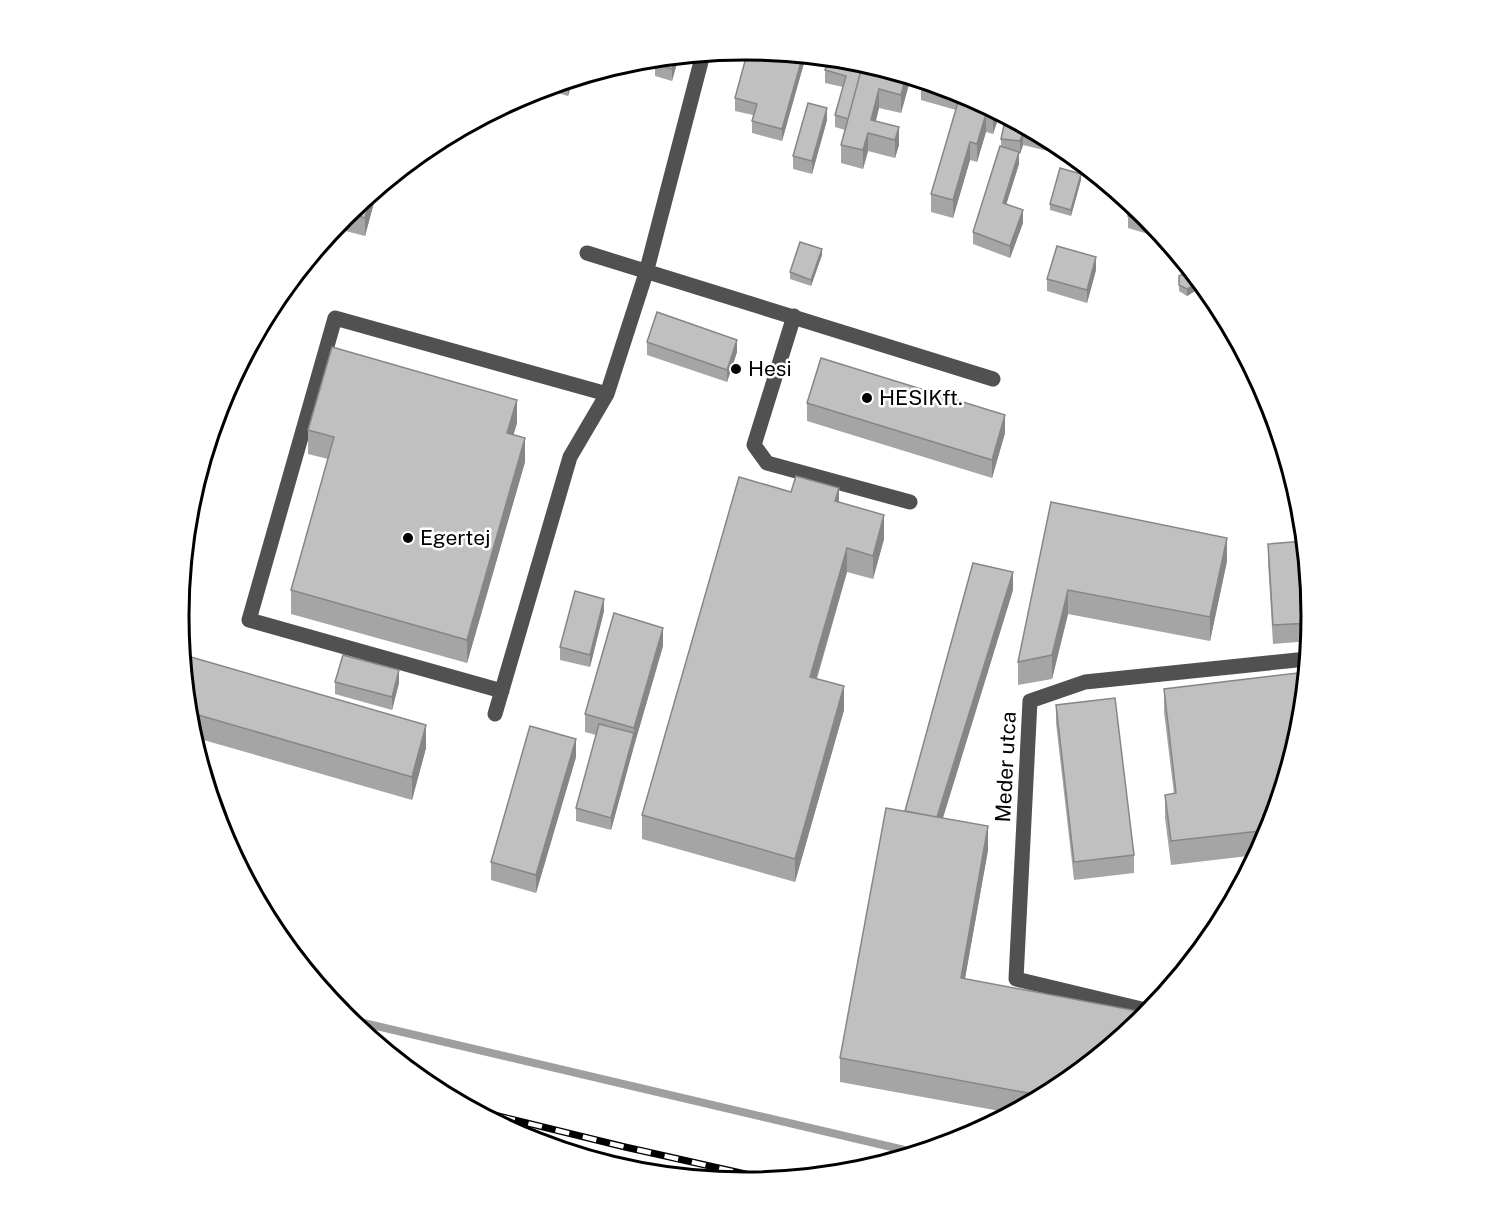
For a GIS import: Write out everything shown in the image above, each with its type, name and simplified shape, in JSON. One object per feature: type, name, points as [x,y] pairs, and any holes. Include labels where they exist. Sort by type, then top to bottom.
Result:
[{"type":"lane","points":[[495,714],[570,457],[607,394],[646,273],[701,62]]},
{"type":"lane","points":[[587,253],[993,379]]},
{"type":"lane","points":[[794,316],[754,445],[767,463],[910,502]]},
{"type":"lane","points":[[502,691],[249,620],[335,318],[607,394]]},
{"type":"lane","name":"Meder utca","points":[[1139,1008],[1016,979],[1030,701],[1085,682],[1299,660]]},
{"type":"building","points":[[745,60],[801,63],[782,129],[752,121],[757,104],[735,98]]},
{"type":"building","points":[[826,66],[860,73],[848,119],[835,115],[846,76],[825,70]]},
{"type":"building","points":[[860,73],[904,84],[901,95],[879,89],[871,120],[899,127],[895,140],[868,133],[863,150],[841,145]]},
{"type":"building","points":[[958,102],[986,115],[977,144],[970,142],[953,200],[931,194]]},
{"type":"building","points":[[808,103],[827,108],[812,161],[793,156]]},
{"type":"building","points":[[1004,124],[1023,134],[1020,141],[1001,139]]},
{"type":"building","points":[[1000,146],[1019,152],[1003,203],[1023,210],[1010,246],[973,232]]},
{"type":"building","points":[[1060,168],[1081,174],[1071,210],[1050,204]]},
{"type":"building","points":[[367,208],[365,218],[359,216]]},
{"type":"building","points":[[800,242],[822,249],[811,280],[790,272]]},
{"type":"building","points":[[1057,246],[1096,257],[1087,290],[1047,279]]},
{"type":"building","points":[[1183,274],[1192,286],[1187,289],[1179,285],[1179,276]]},
{"type":"building","points":[[657,312],[737,340],[727,370],[647,342]]},
{"type":"building","name":"Egertej","points":[[332,347],[517,400],[507,433],[525,438],[467,640],[291,590],[334,437],[308,430]]},
{"type":"building","points":[[821,358],[1005,415],[992,460],[807,403]]},
{"type":"building","points":[[796,476],[839,488],[835,501],[884,515],[873,556],[847,548],[810,677],[844,686],[795,859],[642,815],[739,477],[791,492]]},
{"type":"building","points":[[1051,502],[1227,538],[1210,617],[1068,590],[1052,655],[1018,662]]},
{"type":"building","points":[[1296,542],[1300,580],[1301,624],[1273,625],[1268,544]]},
{"type":"building","points":[[973,563],[1013,572],[937,817],[905,811]]},
{"type":"building","points":[[575,591],[604,599],[590,655],[560,647]]},
{"type":"building","points":[[614,613],[663,628],[634,728],[585,714]]},
{"type":"building","points":[[343,655],[399,670],[392,697],[335,682]]},
{"type":"building","points":[[191,658],[426,725],[412,777],[198,715]]},
{"type":"building","points":[[1298,673],[1282,760],[1258,831],[1171,841],[1165,795],[1176,793],[1164,689]]},
{"type":"building","points":[[1115,698],[1134,855],[1074,862],[1056,705]]},
{"type":"building","points":[[599,724],[634,733],[611,818],[576,808]]},
{"type":"building","points":[[530,726],[576,739],[536,875],[491,862]]},
{"type":"building","points":[[886,808],[988,826],[961,978],[1136,1011],[1083,1057],[1030,1093],[840,1058]]},
{"type":"waterway","points":[[367,1024],[901,1149]]},
{"type":"railway","points":[[504,1117],[735,1172]]},
{"type":"place","name":"Hesi","points":[[736,369]]},
{"type":"place","name":"HESIKft.","points":[[867,398]]},
{"type":"place","name":"Egertej","points":[[408,538]]}]
